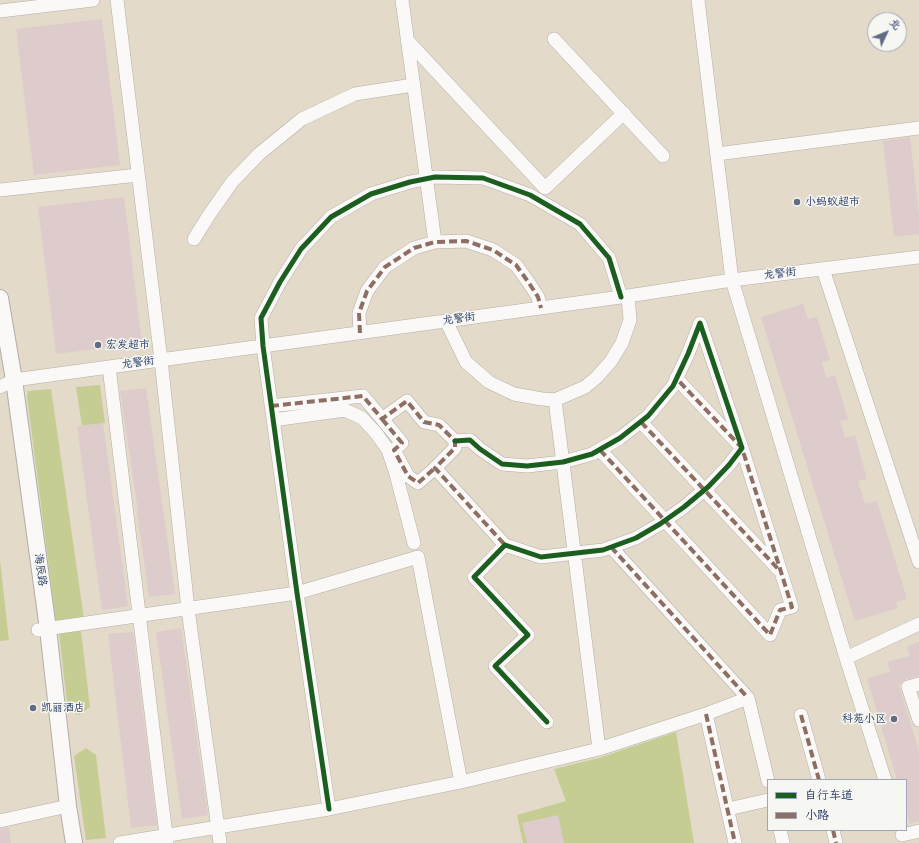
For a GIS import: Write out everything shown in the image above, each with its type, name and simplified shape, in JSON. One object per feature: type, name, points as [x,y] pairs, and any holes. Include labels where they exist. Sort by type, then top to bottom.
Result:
[{"type":"main road","name":"海辰路","points":[[0,298],[6,384]]},
{"type":"main road","name":"海辰路","points":[[0,358],[6,384],[43,630],[63,807],[63,843]]},
{"type":"main road","name":"海辰路","points":[[63,807],[74,843]]},
{"type":"street","points":[[0,11],[93,0]]},
{"type":"street","points":[[117,0],[161,360],[188,609],[220,843]]},
{"type":"street","points":[[402,0],[435,242]]},
{"type":"street","points":[[698,0],[732,280],[846,658],[885,779]]},
{"type":"street","points":[[554,39],[663,156]]},
{"type":"street","points":[[407,40],[545,188]]},
{"type":"street","points":[[194,239],[232,182],[259,154],[302,119],[355,94],[413,85]]},
{"type":"street","points":[[539,200],[545,188],[624,113]]},
{"type":"street","points":[[717,154],[919,128]]},
{"type":"street","points":[[0,190],[138,175]]},
{"type":"street","points":[[329,809],[262,346],[261,318],[280,282],[301,249],[332,217],[371,194],[410,182],[435,177],[483,178],[530,195],[580,224],[609,258],[625,296],[630,320],[622,343],[611,361],[597,377],[585,387],[555,400],[514,394],[488,382],[466,362],[446,321]]},
{"type":"street","points":[[360,333],[359,313],[367,291],[385,267],[414,248],[435,242],[466,241],[493,250],[516,265],[538,296],[542,308]]},
{"type":"street","name":"龙警街","points":[[6,384],[109,367],[542,308],[732,280],[919,257]]},
{"type":"street","points":[[823,269],[919,562]]},
{"type":"street","points":[[455,442],[470,440],[502,464],[527,466],[563,462],[592,454],[620,438],[641,422],[648,416],[673,386],[700,324],[742,448],[792,607],[780,610],[770,635],[600,450]]},
{"type":"street","points":[[109,367],[166,839]]},
{"type":"street","points":[[676,378],[742,448]]},
{"type":"street","points":[[271,406],[363,396],[402,444],[394,450],[408,476],[418,483],[455,448],[455,442],[439,425],[424,422],[407,401],[382,419]]},
{"type":"street","points":[[555,400],[600,749]]},
{"type":"street","points":[[273,420],[345,410],[362,418],[376,433],[388,450],[414,542]]},
{"type":"street","points":[[641,422],[782,573]]},
{"type":"street","points":[[434,468],[505,545],[541,557],[574,552],[603,550],[636,538],[684,507],[704,491],[729,465],[742,448]]},
{"type":"street","points":[[505,545],[474,577],[528,636],[495,666],[547,722]]},
{"type":"street","points":[[612,547],[748,698],[768,779]]},
{"type":"street","points":[[43,630],[297,593],[418,556],[461,782]]},
{"type":"street","points":[[846,658],[919,624]]},
{"type":"street","points":[[919,684],[908,687],[919,720]]},
{"type":"street","points":[[122,843],[166,839],[218,827],[329,809],[461,782],[600,749],[706,714],[748,698]]},
{"type":"street","points":[[706,714],[735,843]]},
{"type":"street","points":[[801,715],[818,779]]},
{"type":"street","points":[[728,809],[767,800]]},
{"type":"street","points":[[0,821],[63,807]]},
{"type":"street","points":[[780,831],[783,843]]},
{"type":"street","points":[[832,831],[836,843]]},
{"type":"street","points":[[903,836],[919,831]]},
{"type":"green space","points":[[100,385],[105,423],[82,426],[76,387]]},
{"type":"green space","points":[[51,389],[84,619],[56,622],[27,396],[28,391]]},
{"type":"green space","points":[[0,561],[9,640],[0,641]]},
{"type":"green space","points":[[81,631],[90,707],[79,715],[68,711],[59,633]]},
{"type":"green space","points":[[676,732],[694,843],[523,843],[517,815],[566,801],[554,769],[599,758]]},
{"type":"green space","points":[[86,748],[96,755],[106,838],[86,840],[74,756]]},
{"type":"building","points":[[102,19],[120,165],[34,175],[16,29]]},
{"type":"building","points":[[910,137],[919,214],[919,234],[894,237],[883,141]]},
{"type":"building","points":[[124,197],[142,343],[56,354],[38,207]]},
{"type":"building","points":[[803,304],[808,319],[817,317],[830,360],[822,362],[826,378],[835,375],[848,419],[840,421],[845,438],[855,435],[867,479],[858,481],[865,504],[877,501],[907,599],[896,602],[898,608],[855,621],[761,317]]},
{"type":"building","points":[[146,388],[175,594],[149,597],[120,391]]},
{"type":"building","points":[[103,423],[128,606],[102,610],[77,426]]},
{"type":"building","points":[[181,628],[208,815],[182,819],[156,632]]},
{"type":"building","points":[[133,632],[157,825],[131,828],[108,634]]},
{"type":"building","name":"科苑小区","points":[[919,642],[919,676],[906,679],[899,685],[919,752],[919,821],[910,824],[907,813],[907,779],[897,779],[867,678],[890,672],[887,662],[910,656],[907,646]]},
{"type":"building","points":[[558,815],[564,843],[527,843],[522,823]]},
{"type":"building","points":[[9,827],[11,843],[0,843],[0,829]]},
{"type":"marked path","points":[[360,333],[359,313],[367,291],[385,267],[414,248],[435,242],[466,241],[493,250],[516,265],[538,297],[541,308]]},
{"type":"marked path","points":[[600,450],[770,635],[780,610],[792,607],[742,448],[676,378]]},
{"type":"marked path","points":[[271,406],[363,396],[382,419],[407,401],[424,422],[439,425],[455,441],[455,448],[435,468],[505,545]]},
{"type":"marked path","points":[[382,419],[402,443],[394,450],[408,476],[418,483],[435,468]]},
{"type":"marked path","points":[[641,422],[780,571]]},
{"type":"marked path","points":[[611,547],[748,698]]},
{"type":"marked path","points":[[706,714],[735,843]]},
{"type":"marked path","points":[[801,715],[819,779]]},
{"type":"marked path","points":[[833,831],[836,843]]},
{"type":"cycle path","points":[[329,809],[263,346],[261,318],[280,282],[301,249],[331,217],[371,194],[410,182],[435,177],[483,178],[530,195],[580,224],[609,258],[621,297]]},
{"type":"cycle path","points":[[455,441],[470,440],[502,464],[527,466],[563,462],[592,454],[620,438],[648,416],[673,386],[700,323],[742,448],[729,465],[708,487],[684,507],[660,524],[636,538],[603,550],[541,557],[505,545],[474,577],[528,635],[495,666],[547,722]]},
{"type":"place","name":"小蚂蚁超市","points":[[797,202]]},
{"type":"place","name":"宏发超市","points":[[98,345]]},
{"type":"place","name":"凯丽酒店","points":[[33,708]]},
{"type":"place","name":"科苑小区","points":[[894,719]]}]
